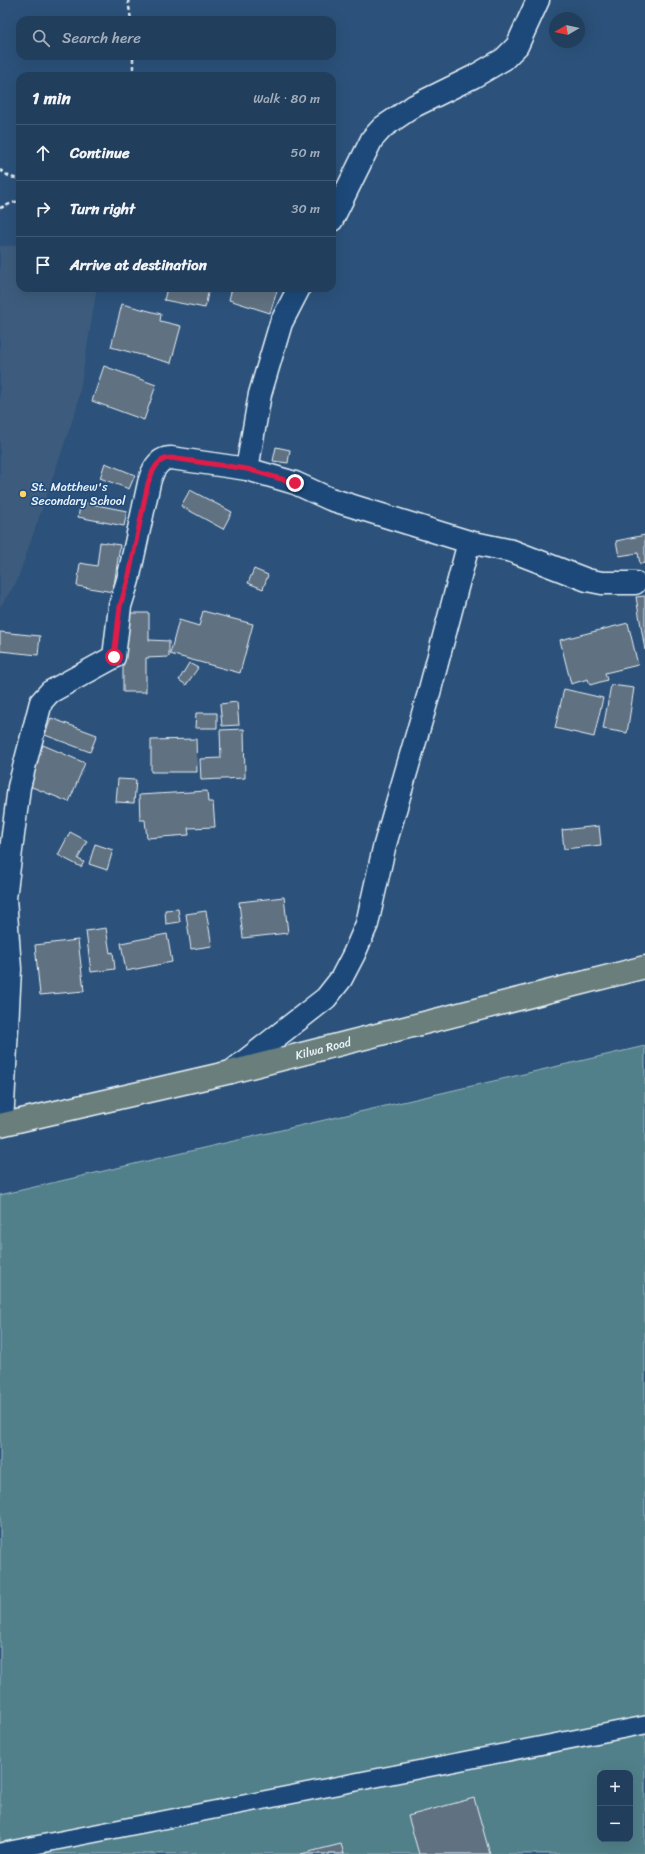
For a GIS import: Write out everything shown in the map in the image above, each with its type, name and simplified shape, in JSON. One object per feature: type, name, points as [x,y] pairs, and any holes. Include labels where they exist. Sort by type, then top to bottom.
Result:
[{"type":"highway","name":"Kilwa Road","points":[[1,1124],[232,1072],[645,967]]},
{"type":"street","points":[[336,211],[358,164],[372,139],[383,127],[414,106],[473,77],[504,59],[517,46],[538,0]]},
{"type":"street","points":[[247,469],[260,394],[281,323],[297,292]]},
{"type":"street","points":[[1,1124],[10,969],[6,898],[19,787],[41,702],[50,692],[114,657],[120,606],[153,469],[166,458],[247,469],[295,483],[330,499],[469,542],[512,551],[587,580],[634,583]]},
{"type":"street","points":[[232,1072],[326,998],[341,979],[354,954],[367,924],[384,848],[429,693],[469,542]]},
{"type":"lane","points":[[0,1852],[645,1725]]},
{"type":"path","points":[[128,0],[130,16]]},
{"type":"path","points":[[133,60],[133,72]]},
{"type":"path","points":[[0,170],[10,177],[16,178]]},
{"type":"path","points":[[0,208],[16,202]]},
{"type":"shaded area","name":"St. Matthew's Secondary School","points":[[16,245],[16,292],[96,292],[77,407],[17,581],[0,607],[0,246]]},
{"type":"green space","points":[[645,1046],[645,1854],[0,1854],[0,1195]]},
{"type":"building","points":[[166,292],[208,292],[205,308],[164,300]]},
{"type":"building","points":[[231,292],[277,292],[270,313],[229,300]]},
{"type":"building","points":[[122,304],[161,314],[160,321],[181,326],[171,363],[111,347]]},
{"type":"building","points":[[104,366],[156,385],[144,420],[92,401]]},
{"type":"building","points":[[276,447],[290,450],[288,463],[273,461]]},
{"type":"building","points":[[105,463],[135,475],[129,489],[100,478]]},
{"type":"building","points":[[190,490],[232,512],[223,529],[181,506]]},
{"type":"building","points":[[81,502],[127,511],[124,526],[78,517]]},
{"type":"building","points":[[645,535],[645,563],[640,564],[638,553],[619,556],[616,541]]},
{"type":"building","points":[[100,542],[120,545],[113,592],[77,586],[80,563],[97,566]]},
{"type":"building","points":[[254,569],[268,575],[263,589],[248,583]]},
{"type":"building","points":[[645,596],[645,650],[636,597]]},
{"type":"building","points":[[203,611],[253,624],[240,673],[170,654],[179,620],[199,626]]},
{"type":"building","points":[[123,613],[149,613],[149,640],[169,641],[169,657],[146,658],[146,692],[123,692]]},
{"type":"building","points":[[628,623],[638,665],[605,673],[607,680],[590,685],[588,679],[571,684],[560,640]]},
{"type":"building","points":[[0,632],[40,636],[38,655],[0,651]]},
{"type":"building","points":[[189,663],[198,668],[186,685],[179,680]]},
{"type":"building","points":[[611,685],[634,688],[627,733],[603,729]]},
{"type":"building","points":[[564,689],[603,698],[594,737],[555,728]]},
{"type":"building","points":[[237,702],[239,725],[222,726],[220,704]]},
{"type":"building","points":[[196,713],[217,713],[217,728],[195,728]]},
{"type":"building","points":[[51,718],[97,735],[90,752],[45,735]]},
{"type":"building","points":[[244,729],[245,778],[201,780],[200,759],[221,758],[220,730]]},
{"type":"building","points":[[196,739],[197,772],[151,772],[151,740]]},
{"type":"building","points":[[43,745],[85,763],[69,802],[27,785]]},
{"type":"building","points":[[118,779],[136,780],[134,803],[116,802]]},
{"type":"building","points":[[207,791],[208,802],[213,802],[215,827],[188,828],[189,835],[147,838],[145,820],[140,820],[139,795]]},
{"type":"building","points":[[599,826],[601,845],[564,849],[562,830]]},
{"type":"building","points":[[70,832],[87,841],[78,859],[84,862],[81,867],[58,855]]},
{"type":"building","points":[[95,844],[113,850],[107,870],[89,864]]},
{"type":"building","points":[[284,897],[288,933],[243,938],[239,902]]},
{"type":"building","points":[[178,909],[180,922],[166,924],[165,910]]},
{"type":"building","points":[[206,911],[212,946],[191,949],[186,914]]},
{"type":"building","points":[[106,928],[110,953],[113,952],[115,969],[91,972],[86,931]]},
{"type":"building","points":[[167,934],[172,962],[126,971],[121,943]]},
{"type":"building","points":[[78,940],[84,991],[40,995],[35,945]]},
{"type":"building","points":[[474,1798],[490,1854],[419,1854],[408,1816]]},
{"type":"building","points":[[341,1844],[344,1854],[301,1854]]},
{"type":"place","name":"St. Matthew's Secondary School","points":[[23,494]]},
{"type":"route","points":[[114,657],[120,606],[128,580],[148,483],[153,469],[160,462],[166,458],[171,458],[247,469],[295,483]]}]
